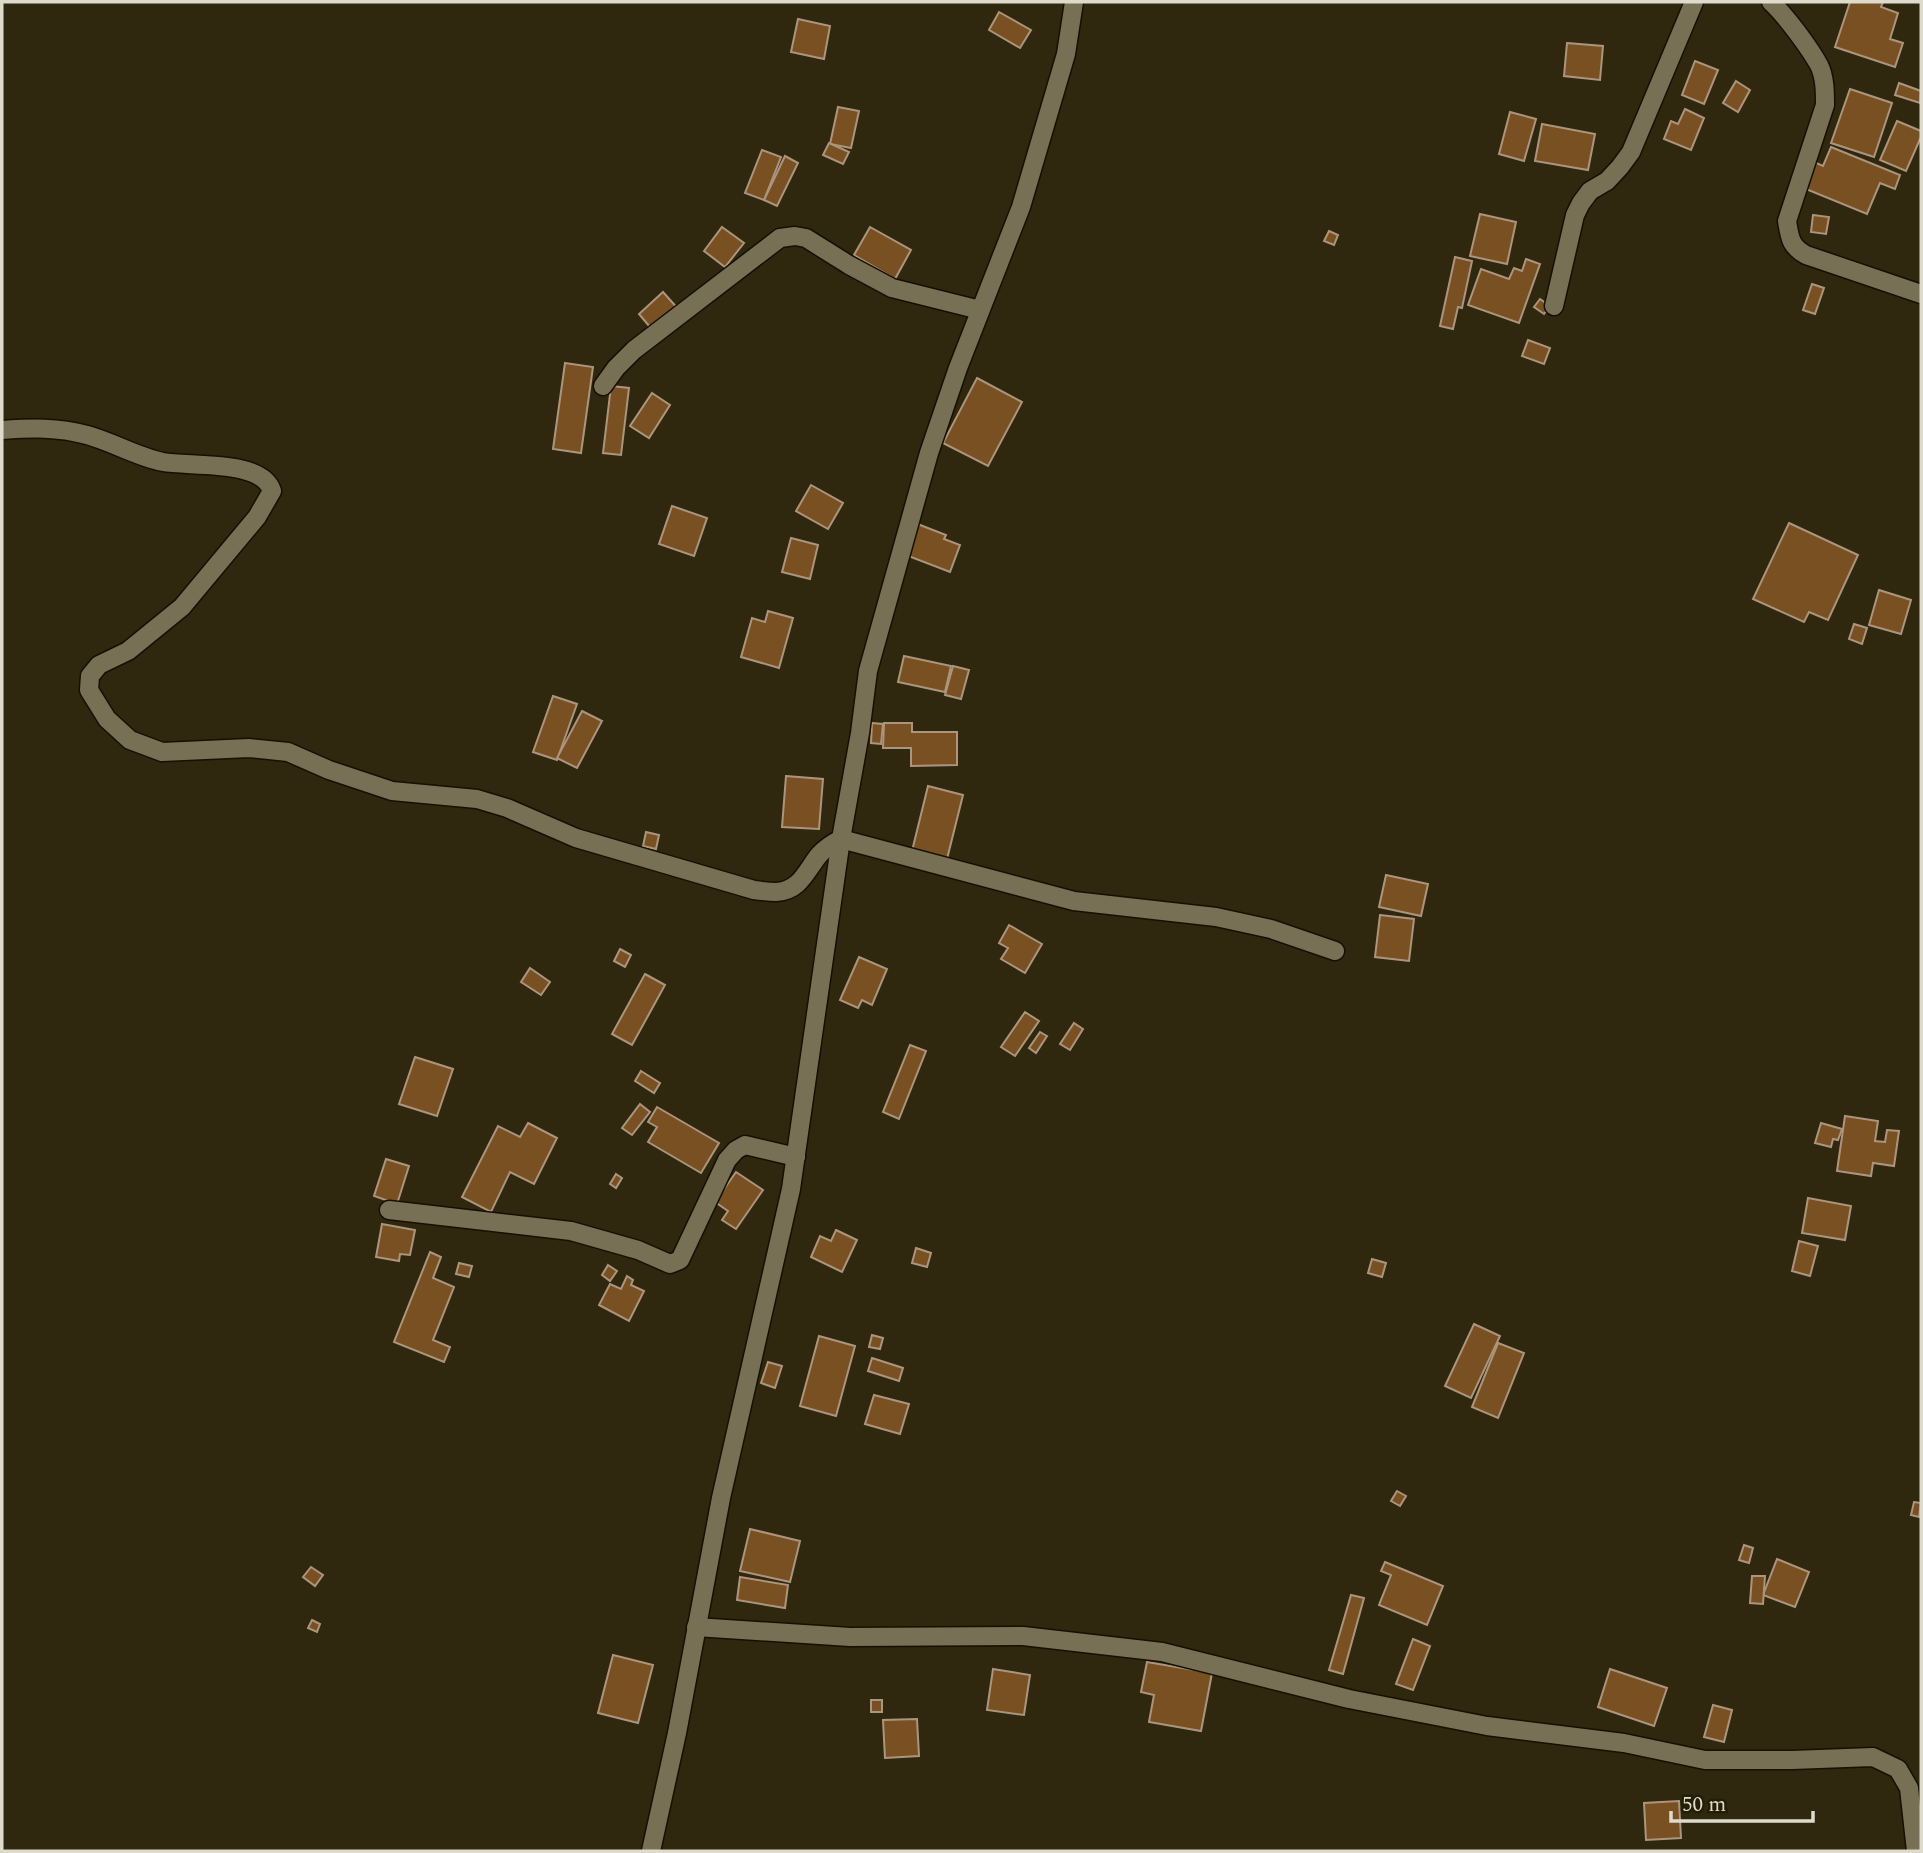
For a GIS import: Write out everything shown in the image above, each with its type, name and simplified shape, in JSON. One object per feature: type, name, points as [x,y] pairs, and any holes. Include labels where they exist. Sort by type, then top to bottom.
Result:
[{"type":"street","points":[[651,1851],[677,1733],[721,1498],[788,1201],[868,671],[929,453],[957,368],[1021,207],[1066,54],[1074,2]]},
{"type":"street","points":[[1555,306],[1581,203],[1590,191],[1614,174],[1631,152],[1694,2]]},
{"type":"street","points":[[1770,2],[1783,13],[1820,67],[1825,86],[1825,105],[1787,221],[1796,250],[1921,294]]},
{"type":"street","points":[[603,386],[634,350],[780,238],[806,238],[892,288],[980,310]]},
{"type":"street","points":[[2,430],[43,427],[87,435],[162,462],[233,468],[257,474],[269,483],[272,491],[257,517],[181,607],[128,651],[99,665],[90,676],[89,690],[107,719],[130,740],[162,752],[249,748],[288,752],[329,770],[392,791],[477,799],[508,808],[576,838],[754,890],[778,892],[797,885],[828,845],[841,839],[1074,901],[1216,917],[1271,929],[1335,951]]},
{"type":"street","points":[[389,1210],[571,1231],[638,1250],[670,1264],[680,1260],[727,1160],[736,1150],[746,1145],[796,1157]]},
{"type":"street","points":[[696,1627],[850,1637],[1023,1636],[1162,1653],[1349,1699],[1487,1726],[1624,1743],[1705,1759],[1873,1757],[1898,1769],[1909,1788],[1916,1851]]},
{"type":"building","points":[[1850,2],[1883,2],[1881,7],[1898,13],[1890,39],[1903,43],[1895,67],[1835,47]]},
{"type":"building","points":[[999,12],[1031,30],[1020,48],[989,30]]},
{"type":"building","points":[[798,19],[830,26],[824,59],[791,52]]},
{"type":"building","points":[[1567,43],[1603,46],[1600,80],[1564,76]]},
{"type":"building","points":[[1695,61],[1718,70],[1704,104],[1682,95]]},
{"type":"building","points":[[1736,81],[1750,90],[1738,112],[1723,103]]},
{"type":"building","points":[[1899,83],[1921,91],[1920,103],[1895,95]]},
{"type":"building","points":[[1850,89],[1892,103],[1874,157],[1831,143]]},
{"type":"building","points":[[838,107],[859,111],[851,148],[830,144]]},
{"type":"building","points":[[1685,109],[1704,118],[1691,150],[1664,139],[1671,121],[1678,124]]},
{"type":"building","points":[[1510,112],[1536,119],[1524,161],[1499,154]]},
{"type":"building","points":[[1897,121],[1921,131],[1921,137],[1906,171],[1880,160]]},
{"type":"building","points":[[1542,124],[1595,134],[1588,170],[1535,161]]},
{"type":"building","points":[[829,143],[849,152],[843,164],[823,155]]},
{"type":"building","points":[[1831,147],[1900,175],[1895,189],[1880,183],[1867,214],[1801,187],[1812,161],[1823,166]]},
{"type":"building","points":[[762,150],[781,157],[764,200],[745,193]]},
{"type":"building","points":[[785,156],[798,163],[777,206],[764,200]]},
{"type":"building","points":[[1480,214],[1516,222],[1507,264],[1470,256]]},
{"type":"building","points":[[1813,215],[1829,217],[1826,234],[1811,232]]},
{"type":"building","points":[[722,227],[744,243],[725,267],[704,251]]},
{"type":"building","points":[[870,227],[911,250],[895,279],[854,255]]},
{"type":"building","points":[[1329,231],[1338,235],[1334,245],[1324,241]]},
{"type":"building","points":[[1455,257],[1472,261],[1462,308],[1458,307],[1453,329],[1440,326]]},
{"type":"building","points":[[1526,259],[1540,264],[1519,323],[1468,305],[1481,269],[1509,279],[1514,268],[1522,271]]},
{"type":"building","points":[[1812,284],[1824,288],[1815,314],[1803,310]]},
{"type":"building","points":[[663,292],[680,311],[655,333],[639,314]]},
{"type":"building","points":[[1540,299],[1550,306],[1544,314],[1534,307]]},
{"type":"building","points":[[1528,340],[1550,348],[1544,364],[1522,356]]},
{"type":"building","points":[[565,363],[593,367],[581,453],[553,449]]},
{"type":"building","points":[[977,378],[1022,402],[988,466],[943,443]]},
{"type":"building","points":[[611,386],[629,388],[621,455],[603,453]]},
{"type":"building","points":[[652,393],[670,405],[649,438],[630,426]]},
{"type":"building","points":[[811,485],[843,503],[828,529],[796,511]]},
{"type":"building","points":[[672,506],[707,518],[694,556],[659,544]]},
{"type":"building","points":[[915,523],[946,535],[944,539],[960,545],[950,572],[903,554]]},
{"type":"building","points":[[1789,523],[1858,555],[1828,620],[1809,612],[1804,622],[1753,599]]},
{"type":"building","points":[[791,538],[818,545],[810,579],[782,572]]},
{"type":"building","points":[[1879,590],[1911,600],[1901,634],[1869,625]]},
{"type":"building","points":[[768,611],[793,618],[779,668],[741,657],[752,618],[765,622]]},
{"type":"building","points":[[1854,624],[1867,628],[1862,644],[1849,639]]},
{"type":"building","points":[[904,656],[951,666],[945,692],[898,682]]},
{"type":"building","points":[[953,666],[969,670],[961,699],[945,695]]},
{"type":"building","points":[[553,696],[577,704],[557,760],[533,752]]},
{"type":"building","points":[[582,711],[602,721],[577,768],[557,758]]},
{"type":"building","points":[[872,723],[883,724],[881,744],[871,743]]},
{"type":"building","points":[[884,723],[912,723],[912,732],[957,732],[957,765],[911,766],[911,748],[883,748]]},
{"type":"building","points":[[786,776],[823,779],[819,829],[782,827]]},
{"type":"building","points":[[928,786],[963,795],[947,859],[912,851]]},
{"type":"building","points":[[646,832],[659,835],[656,849],[643,846]]},
{"type":"building","points":[[1386,875],[1428,884],[1421,916],[1379,907]]},
{"type":"building","points":[[1380,915],[1414,919],[1409,961],[1375,957]]},
{"type":"building","points":[[1009,925],[1042,944],[1025,973],[1001,959],[1008,948],[999,943]]},
{"type":"building","points":[[620,949],[631,955],[625,967],[614,961]]},
{"type":"building","points":[[859,957],[887,969],[872,1005],[862,1000],[858,1008],[840,1000]]},
{"type":"building","points":[[530,968],[550,982],[541,995],[521,982]]},
{"type":"building","points":[[645,974],[665,985],[632,1045],[612,1034]]},
{"type":"building","points":[[1025,1012],[1039,1021],[1015,1056],[1001,1047]]},
{"type":"building","points":[[1074,1023],[1083,1029],[1070,1050],[1060,1044]]},
{"type":"building","points":[[1040,1032],[1047,1036],[1036,1053],[1029,1048]]},
{"type":"building","points":[[910,1045],[926,1051],[899,1119],[883,1112]]},
{"type":"building","points":[[415,1057],[453,1069],[437,1116],[399,1104]]},
{"type":"building","points":[[641,1071],[660,1083],[654,1093],[635,1081]]},
{"type":"building","points":[[640,1104],[650,1112],[632,1135],[622,1128]]},
{"type":"building","points":[[657,1107],[719,1143],[701,1173],[648,1142],[657,1127],[648,1122]]},
{"type":"building","points":[[1845,1116],[1878,1121],[1875,1141],[1885,1142],[1887,1130],[1899,1131],[1894,1166],[1873,1163],[1871,1176],[1837,1171]]},
{"type":"building","points":[[528,1123],[557,1138],[534,1184],[510,1172],[491,1212],[462,1197],[498,1126],[520,1137]]},
{"type":"building","points":[[1821,1123],[1842,1129],[1838,1140],[1833,1139],[1831,1147],[1815,1143]]},
{"type":"building","points":[[386,1159],[409,1166],[397,1204],[374,1196]]},
{"type":"building","points":[[736,1172],[763,1190],[736,1229],[722,1220],[728,1211],[715,1202]]},
{"type":"building","points":[[616,1174],[622,1178],[616,1188],[610,1184]]},
{"type":"building","points":[[1808,1198],[1851,1206],[1845,1240],[1802,1233]]},
{"type":"building","points":[[382,1224],[415,1230],[410,1255],[400,1254],[399,1261],[376,1257]]},
{"type":"building","points":[[836,1230],[857,1240],[842,1272],[811,1257],[820,1236],[831,1241]]},
{"type":"building","points":[[1799,1241],[1818,1246],[1810,1276],[1792,1271]]},
{"type":"building","points":[[916,1248],[931,1253],[927,1267],[912,1263]]},
{"type":"building","points":[[430,1252],[441,1257],[433,1278],[454,1287],[433,1340],[450,1347],[444,1362],[394,1342]]},
{"type":"building","points":[[1372,1259],[1386,1263],[1382,1277],[1368,1273]]},
{"type":"building","points":[[459,1263],[472,1266],[469,1277],[456,1274]]},
{"type":"building","points":[[608,1265],[617,1271],[610,1281],[602,1275]]},
{"type":"building","points":[[627,1276],[633,1280],[631,1285],[644,1291],[629,1321],[599,1305],[610,1284],[621,1289]]},
{"type":"building","points":[[1474,1324],[1500,1336],[1471,1398],[1445,1386]]},
{"type":"building","points":[[872,1335],[883,1338],[880,1349],[869,1347]]},
{"type":"building","points":[[819,1336],[855,1346],[836,1416],[800,1406]]},
{"type":"building","points":[[1498,1343],[1524,1353],[1498,1418],[1472,1407]]},
{"type":"building","points":[[872,1358],[903,1368],[899,1381],[868,1371]]},
{"type":"building","points":[[768,1362],[782,1366],[775,1388],[761,1383]]},
{"type":"building","points":[[874,1395],[909,1404],[900,1434],[865,1424]]},
{"type":"building","points":[[1397,1491],[1406,1496],[1400,1506],[1391,1501]]},
{"type":"building","points":[[1914,1502],[1921,1503],[1919,1517],[1911,1515]]},
{"type":"building","points":[[750,1529],[800,1541],[790,1582],[740,1571]]},
{"type":"building","points":[[1744,1545],[1753,1548],[1749,1563],[1739,1560]]},
{"type":"building","points":[[1777,1559],[1809,1572],[1795,1607],[1763,1595]]},
{"type":"building","points":[[1385,1562],[1443,1586],[1427,1625],[1379,1605],[1391,1575],[1381,1571]]},
{"type":"building","points":[[311,1567],[323,1575],[315,1586],[303,1577]]},
{"type":"building","points":[[1752,1576],[1765,1576],[1763,1604],[1750,1603]]},
{"type":"building","points":[[740,1577],[788,1585],[785,1608],[737,1600]]},
{"type":"building","points":[[1351,1595],[1364,1598],[1343,1674],[1329,1670]]},
{"type":"building","points":[[312,1620],[320,1624],[317,1632],[308,1628]]},
{"type":"building","points":[[1413,1639],[1430,1646],[1413,1690],[1396,1684]]},
{"type":"building","points":[[613,1655],[653,1665],[638,1723],[598,1713]]},
{"type":"building","points":[[1147,1662],[1212,1673],[1201,1731],[1149,1722],[1154,1695],[1141,1692]]},
{"type":"building","points":[[993,1669],[1030,1675],[1024,1715],[987,1710]]},
{"type":"building","points":[[1610,1669],[1667,1688],[1654,1726],[1598,1707]]},
{"type":"building","points":[[871,1700],[882,1700],[882,1712],[871,1712]]},
{"type":"building","points":[[1713,1705],[1732,1710],[1724,1742],[1704,1737]]},
{"type":"building","points":[[917,1719],[919,1756],[885,1758],[883,1720]]},
{"type":"building","points":[[1679,1801],[1681,1838],[1646,1840],[1644,1803]]}]
